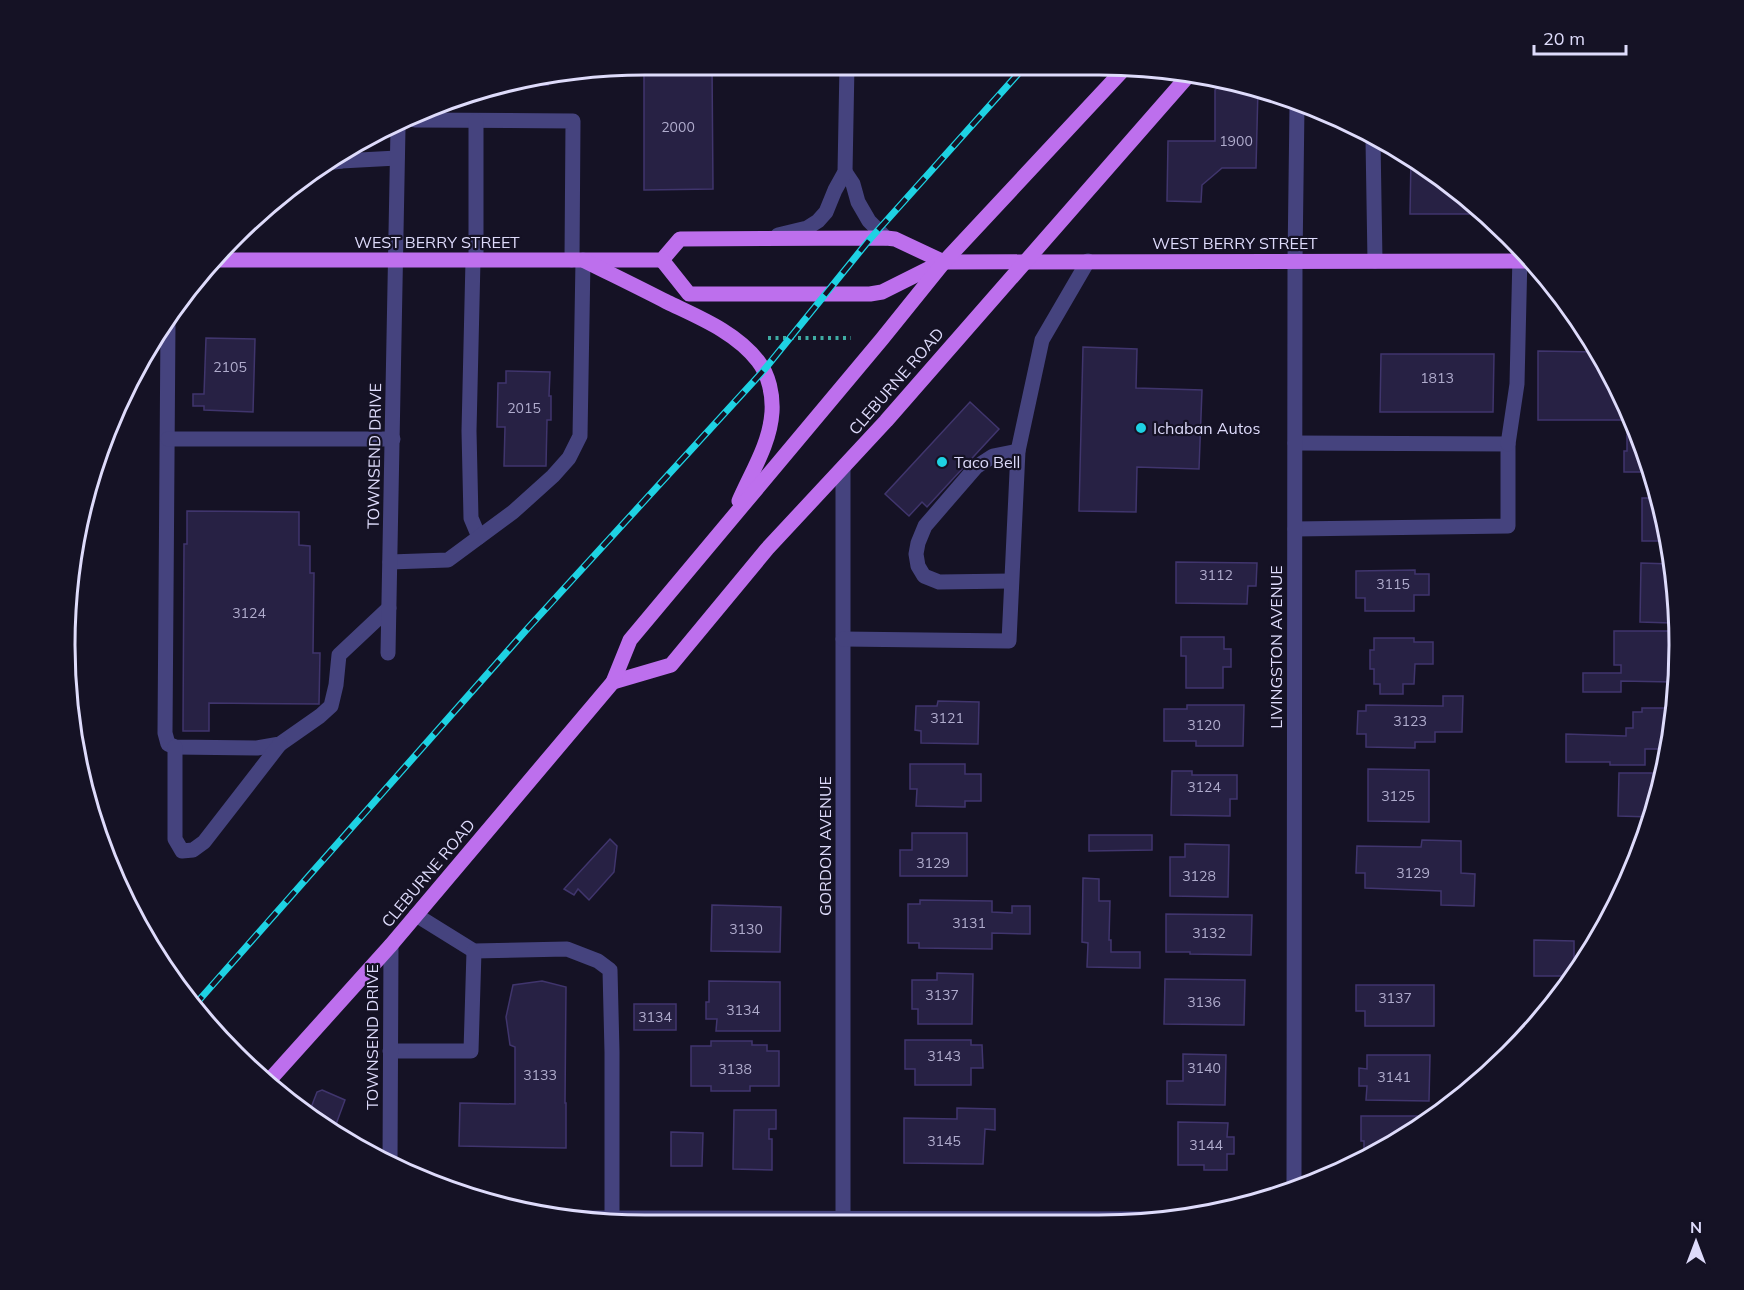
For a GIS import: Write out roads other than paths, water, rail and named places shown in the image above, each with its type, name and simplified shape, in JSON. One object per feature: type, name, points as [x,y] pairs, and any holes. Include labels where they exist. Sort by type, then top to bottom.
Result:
[{"type":"main road","name":"CLEBURNE ROAD","points":[[272,1077],[391,945],[612,682],[630,640],[944,262],[1118,76]]},
{"type":"main road","name":"CLEBURNE ROAD","points":[[612,682],[671,665],[767,549],[843,469],[1183,82]]},
{"type":"main road","name":"WEST BERRY STREET","points":[[225,260],[662,260],[680,239],[886,238],[895,239],[944,262]]},
{"type":"main road","name":"WEST BERRY STREET","points":[[662,260],[689,294],[870,294],[882,292],[944,262],[1518,259]]},
{"type":"main road","points":[[578,260],[698,317],[734,338],[764,370],[771,389],[772,412],[767,438],[730,519]]},
{"type":"street","points":[[767,238],[807,228],[826,212],[845,172],[847,75]]},
{"type":"street","name":"LIVINGSTON AVENUE","points":[[1294,1181],[1294,443],[1298,111]]},
{"type":"street","points":[[390,562],[448,560],[513,512],[553,476],[569,458],[580,436],[578,260],[573,121],[422,120]]},
{"type":"street","points":[[476,121],[469,431],[471,518],[479,537]]},
{"type":"street","name":"TOWNSEND DRIVE","points":[[388,653],[398,132]]},
{"type":"street","points":[[1373,145],[1375,261]]},
{"type":"street","points":[[350,157],[397,158]]},
{"type":"street","points":[[845,172],[853,184],[858,202],[869,221],[886,238]]},
{"type":"street","points":[[843,639],[1009,641],[1018,451],[1042,340],[1088,261]]},
{"type":"street","points":[[1294,529],[1508,526],[1508,444],[1517,384],[1523,264]]},
{"type":"street","points":[[168,333],[165,733],[168,744],[176,747],[257,748],[280,744]]},
{"type":"street","points":[[168,439],[393,439]]},
{"type":"street","points":[[1294,443],[1508,444]]},
{"type":"street","points":[[1011,581],[939,582],[924,576],[918,566],[916,554],[925,526],[976,466],[993,456],[1018,451]]},
{"type":"street","name":"GORDON AVENUE","points":[[843,469],[843,1215]]},
{"type":"street","points":[[176,747],[175,838],[182,851],[193,850],[204,842],[280,744],[331,706],[339,655],[389,608]]},
{"type":"street","points":[[416,915],[474,951],[567,949],[598,961],[609,970],[612,1052],[612,1214]]},
{"type":"street","name":"TOWNSEND DRIVE","points":[[390,1154],[391,945]]},
{"type":"street","points":[[390,1051],[471,1051],[474,951]]},
{"type":"railway","points":[[199,1000],[528,628],[764,370],[870,239],[1017,75]]},
{"type":"place","name":"Ichaban Autos","points":[[1141,428]]},
{"type":"place","name":"Taco Bell","points":[[942,462]]}]
